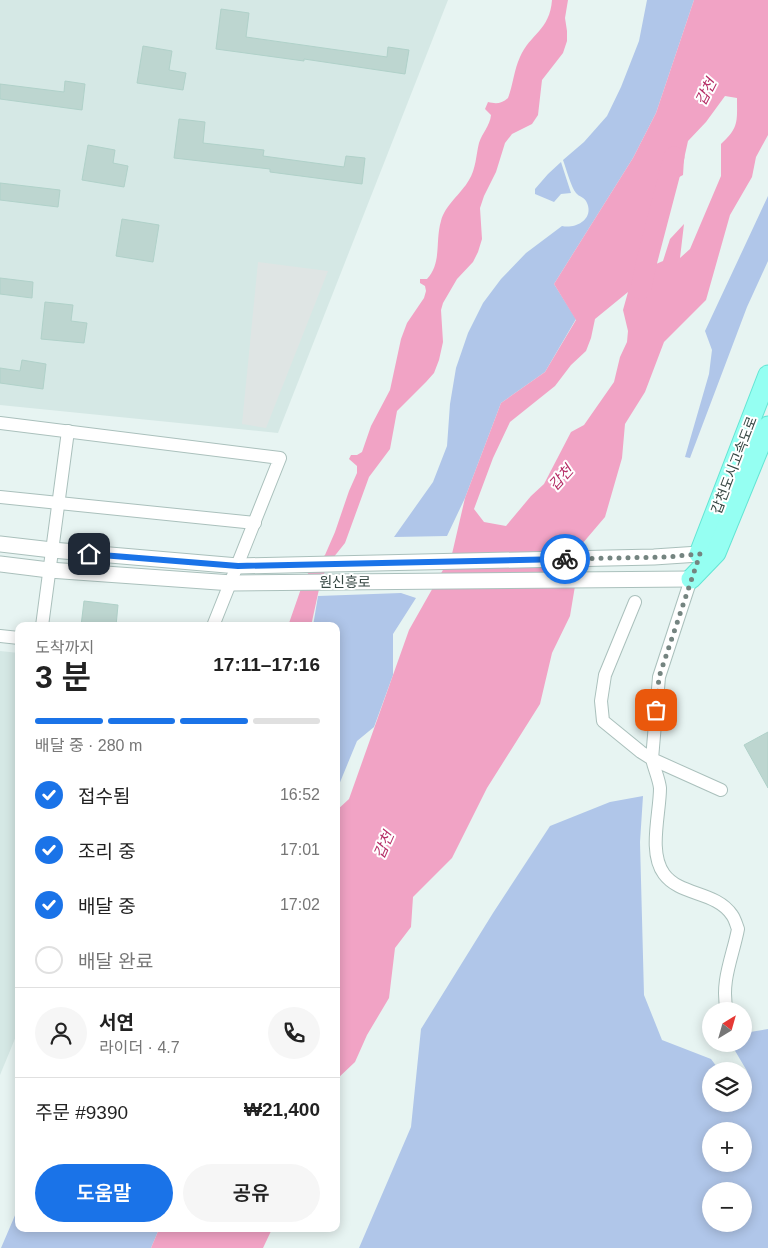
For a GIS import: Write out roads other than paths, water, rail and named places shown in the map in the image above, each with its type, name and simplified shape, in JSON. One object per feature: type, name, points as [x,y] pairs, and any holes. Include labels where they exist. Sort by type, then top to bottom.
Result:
[{"type":"main road","name":"갑천도시고속도로","points":[[700,554],[768,375]]},
{"type":"main road","name":"갑천도시고속도로","points":[[691,579],[716,553],[768,426]]},
{"type":"street","points":[[0,423],[280,458],[232,583],[215,622]]},
{"type":"street","points":[[42,622],[68,431]]},
{"type":"street","points":[[0,497],[255,523]]},
{"type":"street","name":"원신흥로","points":[[0,544],[238,566],[654,557],[700,554]]},
{"type":"street","points":[[700,554],[659,677],[652,759],[660,786],[656,858],[664,874],[674,884],[710,897],[732,914],[738,929],[725,982],[726,1002]]},
{"type":"street","name":"원신흥로","points":[[0,564],[49,570],[232,583],[691,579]]},
{"type":"street","points":[[635,602],[605,675],[601,701],[604,721],[652,759],[722,790]]},
{"type":"street","points":[[0,636],[15,638]]},
{"type":"water","points":[[552,0],[568,0],[565,18],[567,41],[563,53],[542,80],[538,115],[532,124],[512,134],[505,143],[496,172],[480,208],[482,239],[478,252],[473,262],[457,279],[443,303],[441,310],[443,342],[434,373],[397,411],[390,449],[369,477],[345,543],[329,563],[321,580],[312,622],[289,622],[304,580],[310,570],[325,555],[357,473],[357,466],[349,459],[351,455],[357,455],[362,452],[371,426],[390,390],[401,339],[407,323],[424,298],[426,291],[425,286],[420,283],[420,279],[427,279],[435,266],[439,229],[443,215],[466,185],[473,171],[479,143],[488,126],[491,115],[485,109],[488,102],[498,103],[508,98],[520,57],[524,49],[544,25]]},
{"type":"water","points":[[694,0],[768,0],[768,135],[756,157],[752,177],[730,215],[706,300],[664,342],[645,392],[625,424],[622,458],[605,517],[582,544],[570,616],[552,653],[540,704],[487,788],[452,858],[413,897],[411,927],[395,948],[389,998],[367,1035],[355,1062],[340,1076],[340,807],[349,799],[409,630],[452,554],[465,498],[501,403],[545,372],[576,320],[554,284],[633,158],[656,113]],"holes":[[[725,96],[737,98],[736,124],[721,144],[721,176],[690,249],[680,258],[684,224],[670,239],[663,261],[649,267],[640,249],[650,232],[652,213],[659,188],[683,175],[688,141],[706,122]],[[628,292],[623,310],[628,331],[627,342],[620,357],[614,382],[584,425],[571,432],[544,484],[531,496],[506,526],[484,522],[474,509],[493,458],[510,422],[555,386],[571,365],[586,351],[595,319]]]},
{"type":"water","points":[[158,1232],[271,1232],[263,1248],[151,1248]]},
{"type":"waterway","name":"갑천","points":[[641,289],[674,157]]}]
